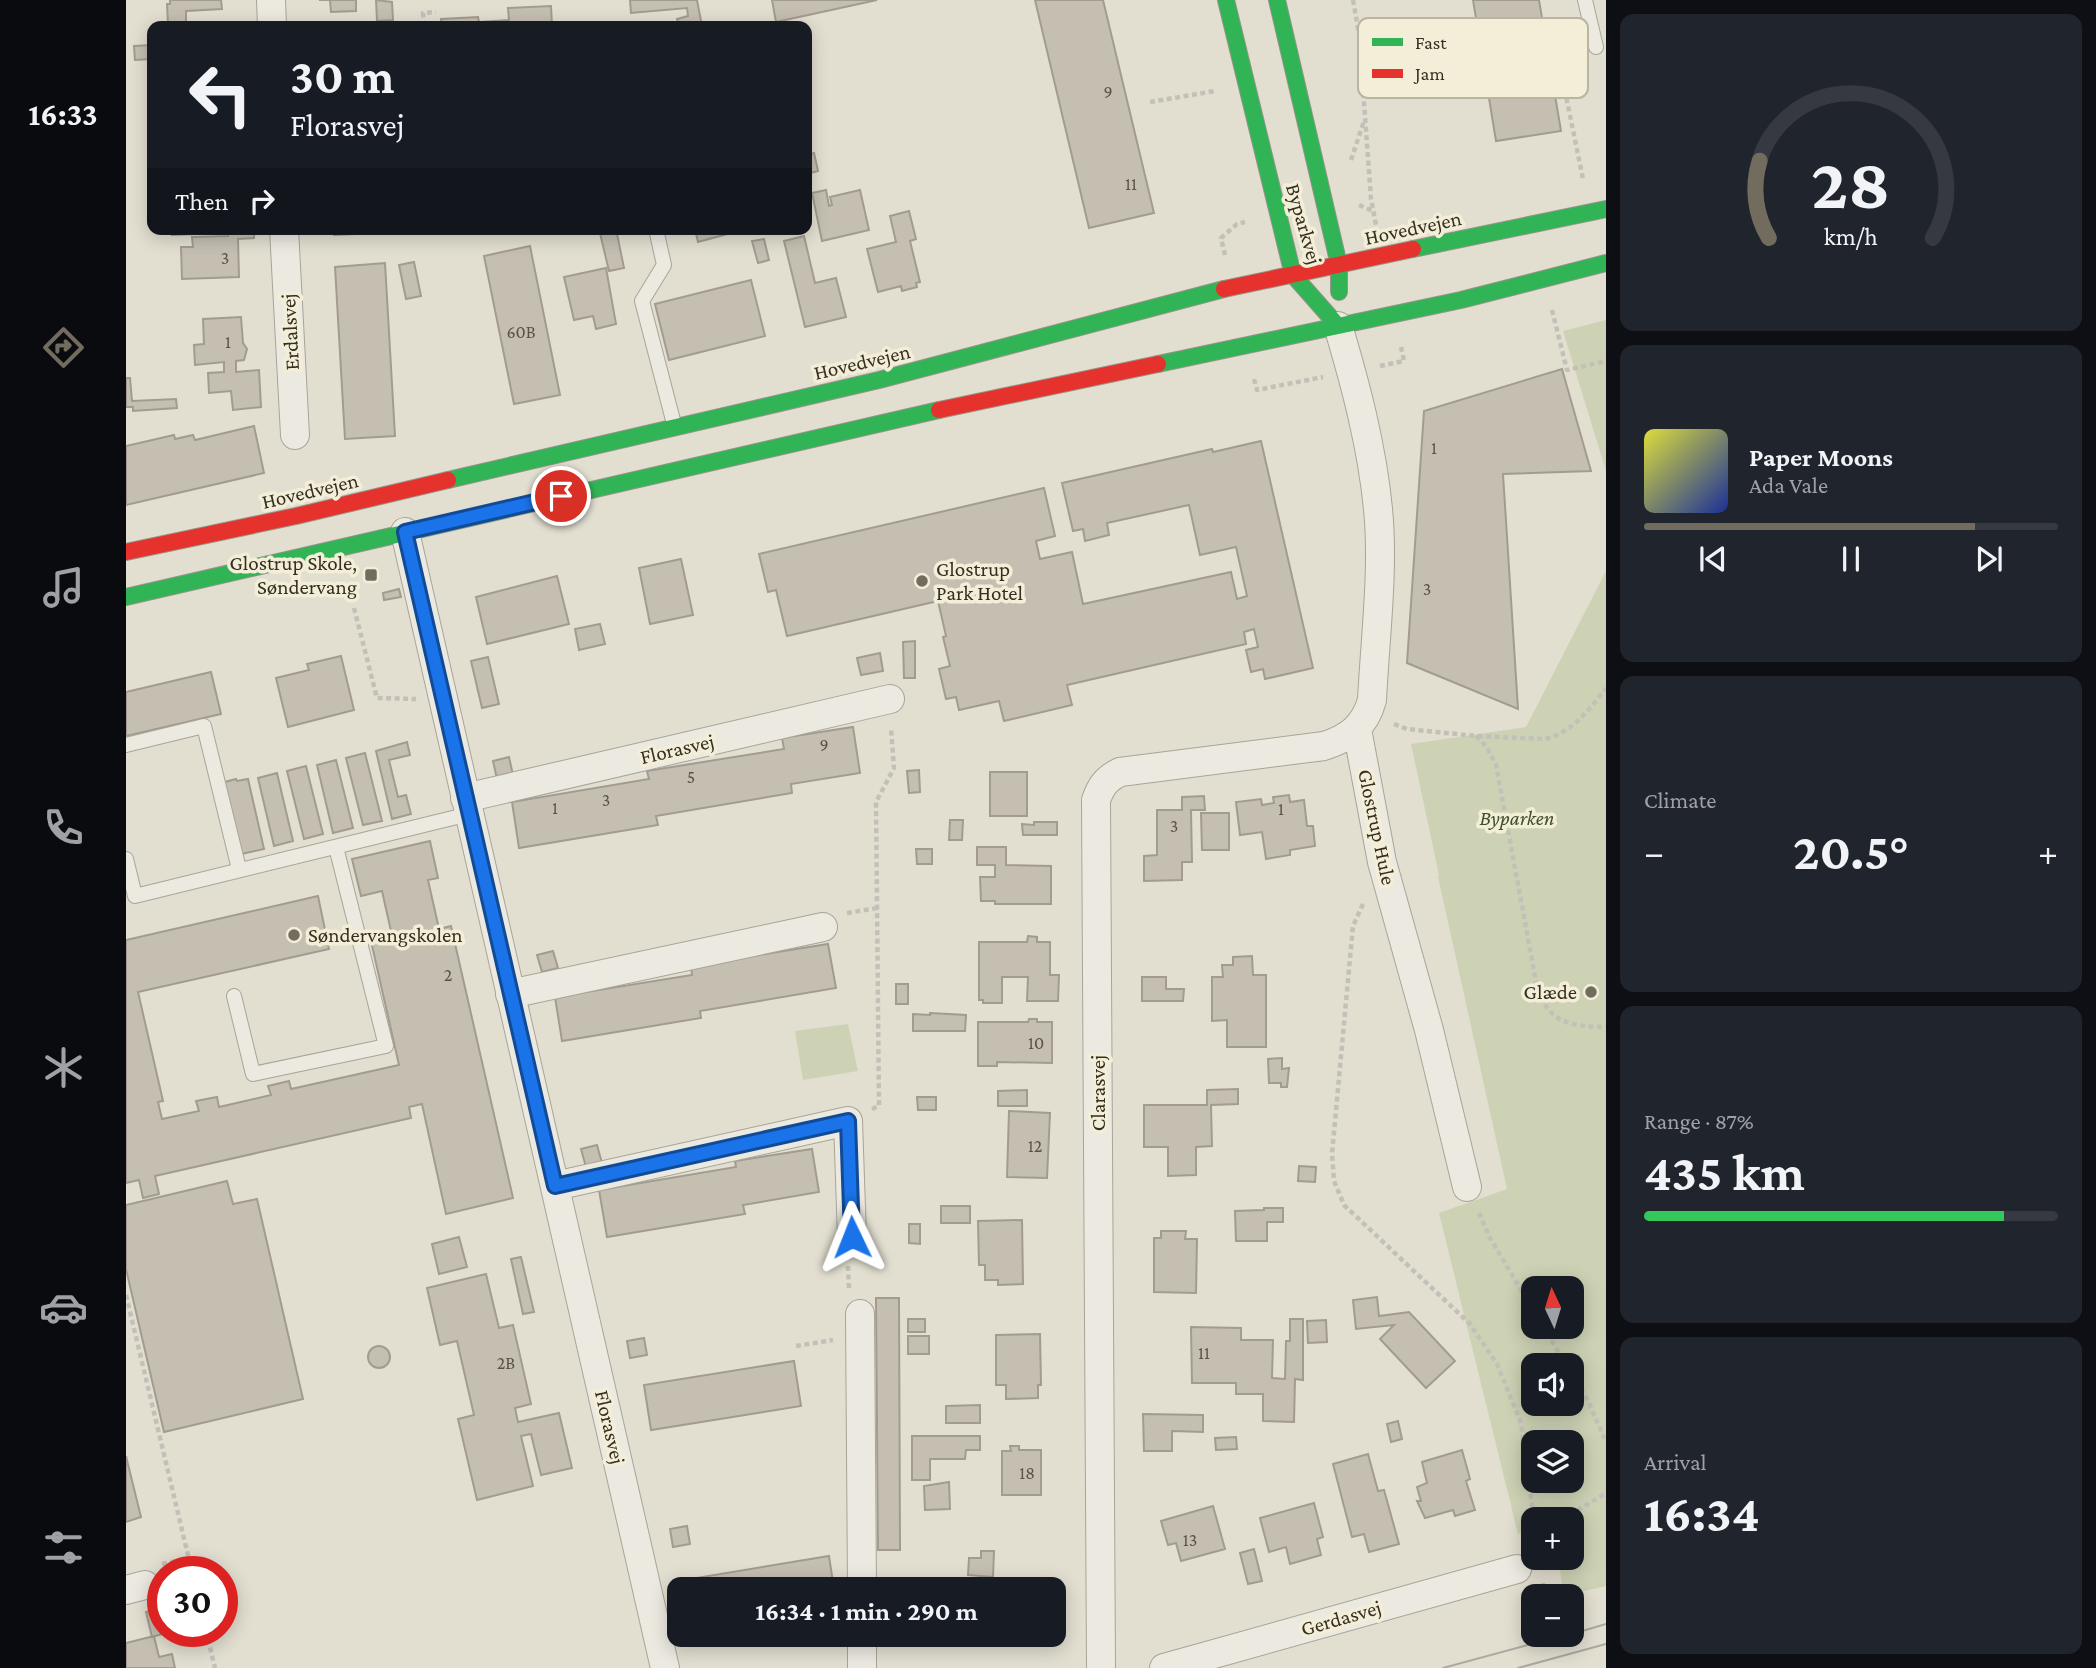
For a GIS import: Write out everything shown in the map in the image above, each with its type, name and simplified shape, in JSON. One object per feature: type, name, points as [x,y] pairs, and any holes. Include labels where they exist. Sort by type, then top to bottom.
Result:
[{"type":"main road","name":"Byparkvej","points":[[1226,0],[1293,275],[1338,327]]},
{"type":"main road","name":"Byparkvej","points":[[1277,0],[1339,265],[1338,327]]},
{"type":"main road","name":"Hovedvejen","points":[[126,552],[296,516],[879,380],[1146,308],[1606,209]]},
{"type":"main road","points":[[126,597],[1004,395],[1461,300],[1606,263]]},
{"type":"street","points":[[271,0],[272,21]]},
{"type":"street","name":"Erdalsvej","points":[[284,235],[295,435]]},
{"type":"street","name":"Glostrup Hule","points":[[1338,327],[1352,371],[1373,467],[1378,510],[1379,547],[1372,700],[1362,722],[1382,862],[1429,1030],[1467,1187]]},
{"type":"street","name":"Florasvej","points":[[405,532],[665,1668]]},
{"type":"street","name":"Florasvej","points":[[467,806],[890,699]]},
{"type":"street","name":"Clarasvej","points":[[1101,1668],[1096,800],[1100,787],[1108,778],[1120,772],[1324,746],[1341,740],[1362,722]]},
{"type":"street","points":[[510,994],[823,927]]},
{"type":"street","points":[[555,1186],[848,1121],[852,1237]]},
{"type":"street","points":[[860,1314],[862,1577]]},
{"type":"street","name":"Gerdasvej","points":[[1164,1668],[1517,1569]]},
{"type":"street","points":[[862,1647],[862,1668]]},
{"type":"lane","points":[[1586,0],[1596,47]]},
{"type":"lane","points":[[657,235],[664,265],[642,301],[674,426]]},
{"type":"lane","points":[[126,745],[204,726],[239,869]]},
{"type":"lane","points":[[126,859],[135,896],[336,846],[467,806]]},
{"type":"lane","points":[[234,996],[253,1074],[386,1046],[336,846]]},
{"type":"path","points":[[1353,0],[1358,28]]},
{"type":"path","points":[[424,21],[423,13],[436,12]]},
{"type":"path","points":[[1588,49],[1596,47]]},
{"type":"path","points":[[1150,102],[1247,85]]},
{"type":"path","points":[[1364,98],[1373,211],[1383,256]]},
{"type":"path","points":[[1566,98],[1589,212]]},
{"type":"path","points":[[1544,279],[1567,370],[1606,361]]},
{"type":"path","points":[[1257,390],[1352,371]]},
{"type":"path","points":[[354,608],[377,698],[443,700]]},
{"type":"path","points":[[1362,722],[1476,736],[1533,739],[1555,736],[1574,724],[1606,688]]},
{"type":"path","points":[[848,1121],[879,1106],[876,802],[894,768],[890,699]]},
{"type":"path","points":[[1476,736],[1486,746],[1496,765],[1535,982],[1542,1002],[1554,1017],[1563,1021],[1583,1026],[1606,1027]]},
{"type":"path","points":[[1382,862],[1353,926],[1332,1154],[1334,1181],[1345,1205],[1470,1324],[1497,1364],[1521,1423],[1532,1507]]},
{"type":"path","points":[[1467,1187],[1490,1238],[1521,1290]]},
{"type":"path","points":[[852,1237],[848,1242],[849,1298],[860,1314]]},
{"type":"path","points":[[126,1295],[188,1556]]},
{"type":"path","points":[[1584,1394],[1606,1442]]},
{"type":"path","points":[[1583,1507],[1606,1493]]},
{"type":"path","points":[[210,1647],[215,1668]]},
{"type":"green space","points":[[1606,320],[1606,471],[1563,331]]},
{"type":"green space","name":"Byparken","points":[[1606,571],[1606,1586],[1584,1591],[1584,1584],[1562,1584],[1560,1570],[1584,1570],[1584,1507],[1521,1507],[1521,1533],[1518,1534],[1439,1213],[1507,1189],[1411,744],[1526,727]]},
{"type":"green space","points":[[848,1024],[858,1071],[803,1080],[795,1031]]},
{"type":"building","points":[[170,0],[221,0],[222,9],[186,11],[186,21],[168,21],[167,4],[170,4]]},
{"type":"building","points":[[330,0],[356,0],[356,11],[331,12]]},
{"type":"building","points":[[376,0],[392,2],[393,20],[377,21]]},
{"type":"building","points":[[630,0],[697,0],[701,21],[678,21],[688,16],[687,8],[631,13]]},
{"type":"building","points":[[772,0],[877,0],[781,21],[776,21]]},
{"type":"building","points":[[1035,0],[1103,0],[1154,213],[1089,228]]},
{"type":"building","points":[[1473,0],[1539,0],[1542,18],[1476,18]]},
{"type":"building","points":[[551,6],[552,21],[494,21],[509,20],[508,8]]},
{"type":"building","points":[[478,17],[479,21],[441,21],[441,19]]},
{"type":"building","points":[[147,45],[147,59],[135,60],[134,46]]},
{"type":"building","points":[[1489,98],[1555,98],[1561,131],[1496,141]]},
{"type":"building","points":[[812,154],[818,171],[812,173]]},
{"type":"building","points":[[826,190],[829,206],[832,205],[830,197],[860,190],[869,230],[822,241],[812,193]]},
{"type":"building","points":[[909,211],[916,239],[910,241],[920,282],[916,283],[917,287],[902,291],[901,286],[878,292],[867,249],[896,242],[890,216]]},
{"type":"building","points":[[254,235],[254,238],[238,239],[239,277],[182,279],[181,247],[193,247],[192,237]]},
{"type":"building","points":[[600,235],[617,235],[624,268],[609,271]]},
{"type":"building","points":[[696,235],[724,235],[698,242]]},
{"type":"building","points":[[804,236],[815,283],[836,278],[846,317],[805,327],[784,241]]},
{"type":"building","points":[[764,239],[769,260],[758,263],[752,241]]},
{"type":"building","points":[[530,246],[560,395],[514,404],[484,256]]},
{"type":"building","points":[[414,262],[421,296],[406,299],[399,265]]},
{"type":"building","points":[[385,263],[395,436],[345,439],[335,267]]},
{"type":"building","points":[[606,268],[616,324],[596,329],[593,316],[574,320],[564,277]]},
{"type":"building","points":[[751,280],[765,336],[669,360],[655,304]]},
{"type":"building","points":[[241,317],[243,343],[247,349],[244,360],[236,361],[236,372],[259,370],[261,407],[233,410],[231,391],[209,393],[208,373],[224,372],[224,362],[195,365],[194,345],[204,344],[203,319]]},
{"type":"building","points":[[1562,369],[1591,471],[1503,474],[1518,709],[1407,663],[1424,411]]},
{"type":"building","points":[[126,378],[130,378],[132,401],[176,399],[177,408],[133,411],[133,407],[126,407]]},
{"type":"building","points":[[254,426],[264,473],[126,505],[126,446],[174,435],[175,439],[193,435],[195,440]]},
{"type":"building","name":"Glostrup Park Hotel","points":[[1261,441],[1313,668],[1265,679],[1263,669],[1251,672],[1246,650],[1258,647],[1254,629],[1244,632],[1246,644],[1067,685],[1072,705],[1004,721],[999,701],[959,710],[956,697],[946,699],[939,669],[950,666],[938,601],[787,636],[776,590],[768,592],[759,554],[1044,488],[1055,536],[1036,541],[1040,559],[1072,552],[1083,604],[1231,572],[1237,599],[1247,596],[1236,547],[1200,555],[1189,505],[1107,523],[1109,535],[1085,541],[1083,529],[1073,531],[1062,483],[1212,449],[1213,452]]},
{"type":"building","points":[[681,559],[693,615],[650,624],[639,568]]},
{"type":"building","points":[[557,576],[569,624],[487,644],[476,597]]},
{"type":"building","points":[[399,589],[401,597],[384,600],[383,593]]},
{"type":"building","points":[[600,624],[605,644],[579,650],[575,629]]},
{"type":"building","points":[[915,641],[915,678],[904,678],[903,642]]},
{"type":"building","points":[[880,653],[883,671],[861,675],[857,658]]},
{"type":"building","points":[[341,656],[354,710],[288,727],[276,678],[309,670],[307,664]]},
{"type":"building","points":[[488,657],[499,704],[482,708],[471,661]]},
{"type":"building","points":[[211,672],[221,714],[126,736],[126,692]]},
{"type":"building","points":[[853,727],[860,773],[791,784],[792,793],[656,816],[658,825],[519,848],[512,802],[649,779],[647,771],[784,749],[782,738]]},
{"type":"building","points":[[407,742],[410,755],[389,760],[398,797],[406,795],[411,814],[392,819],[376,751]]},
{"type":"building","points":[[365,753],[382,821],[363,825],[346,758]]},
{"type":"building","points":[[509,757],[513,775],[497,779],[493,761]]},
{"type":"building","points":[[336,760],[353,828],[333,833],[317,765]]},
{"type":"building","points":[[306,766],[323,834],[304,839],[287,771]]},
{"type":"building","points":[[919,770],[920,792],[909,793],[907,771]]},
{"type":"building","points":[[990,772],[1027,772],[1027,816],[990,816]]},
{"type":"building","points":[[277,773],[293,841],[274,846],[258,778]]},
{"type":"building","points":[[248,779],[264,849],[237,855],[221,783]]},
{"type":"building","points":[[1289,795],[1290,802],[1304,800],[1307,826],[1313,826],[1315,846],[1290,850],[1290,855],[1266,859],[1262,832],[1240,835],[1236,802],[1261,799],[1262,805],[1274,803],[1273,797]]},
{"type":"building","points":[[1204,796],[1205,810],[1191,810],[1192,862],[1182,862],[1182,880],[1144,881],[1144,856],[1157,855],[1157,810],[1182,810],[1182,797]]},
{"type":"building","points":[[1201,813],[1229,813],[1229,850],[1202,850]]},
{"type":"building","points":[[950,820],[963,820],[962,840],[949,840]]},
{"type":"building","points":[[1034,822],[1057,822],[1057,835],[1023,835],[1022,824],[1034,825]]},
{"type":"building","points":[[430,841],[438,878],[428,880],[439,929],[451,926],[513,1198],[446,1214],[422,1104],[409,1107],[411,1118],[155,1176],[159,1194],[143,1198],[139,1180],[126,1183],[126,940],[318,896],[329,949],[138,992],[163,1101],[158,1102],[162,1119],[199,1111],[196,1101],[217,1097],[219,1107],[271,1095],[268,1086],[289,1081],[291,1089],[399,1065],[371,941],[385,938],[386,941],[393,940],[382,891],[361,896],[352,859]]},
{"type":"building","points":[[977,847],[1006,847],[1006,865],[1051,866],[1051,904],[995,904],[995,901],[981,901],[980,877],[995,877],[995,865],[977,865]]},
{"type":"building","points":[[916,849],[932,849],[932,864],[917,864]]},
{"type":"building","points":[[1028,936],[1037,937],[1037,942],[1050,942],[1050,975],[1059,975],[1058,1001],[1027,1001],[1028,977],[1002,977],[1002,1003],[983,1003],[983,1000],[979,1000],[979,942],[1027,942]]},
{"type":"building","points":[[828,944],[836,988],[700,1011],[701,1018],[562,1041],[555,997],[692,975],[691,966]]},
{"type":"building","points":[[553,951],[558,968],[542,972],[537,955]]},
{"type":"building","points":[[1252,956],[1253,975],[1266,975],[1266,1047],[1227,1047],[1227,1020],[1212,1021],[1212,977],[1223,977],[1222,965],[1233,965],[1233,957]]},
{"type":"building","points":[[1142,977],[1166,977],[1166,989],[1184,989],[1183,1001],[1142,1001]]},
{"type":"building","points":[[896,984],[908,984],[908,1004],[896,1004]]},
{"type":"building","points":[[913,1014],[966,1015],[965,1031],[913,1031]]},
{"type":"building","points":[[1029,1019],[1052,1022],[1052,1063],[997,1062],[997,1066],[978,1066],[978,1022],[1028,1022]]},
{"type":"building","points":[[1282,1058],[1282,1069],[1289,1068],[1287,1087],[1281,1087],[1281,1083],[1269,1083],[1268,1059]]},
{"type":"building","points":[[1238,1089],[1238,1104],[1211,1105],[1212,1146],[1196,1147],[1196,1175],[1168,1176],[1168,1147],[1144,1147],[1144,1105],[1207,1105],[1207,1090]]},
{"type":"building","points":[[1027,1090],[1027,1106],[998,1106],[998,1091]]},
{"type":"building","points":[[917,1097],[936,1097],[936,1110],[918,1110]]},
{"type":"building","points":[[1009,1111],[1050,1113],[1047,1178],[1007,1177]]},
{"type":"building","points":[[597,1145],[602,1163],[586,1167],[581,1149]]},
{"type":"building","points":[[812,1149],[819,1192],[743,1205],[745,1214],[607,1237],[599,1190],[736,1167],[735,1161]]},
{"type":"building","points":[[1299,1166],[1316,1167],[1315,1182],[1298,1181]]},
{"type":"building","points":[[227,1181],[233,1204],[257,1199],[303,1399],[164,1432],[126,1269],[126,1205]]},
{"type":"building","points":[[941,1206],[970,1206],[970,1223],[941,1223]]},
{"type":"building","points":[[1283,1208],[1283,1222],[1267,1222],[1267,1241],[1236,1241],[1235,1211]]},
{"type":"building","points":[[1022,1220],[1023,1284],[998,1285],[998,1280],[985,1280],[985,1265],[979,1265],[978,1221]]},
{"type":"building","points":[[909,1224],[920,1224],[920,1244],[909,1243]]},
{"type":"building","points":[[1161,1231],[1186,1231],[1185,1239],[1197,1239],[1196,1293],[1154,1292],[1154,1238],[1161,1238]]},
{"type":"building","points":[[459,1237],[467,1267],[439,1274],[432,1244]]},
{"type":"building","points":[[521,1257],[534,1312],[523,1314],[511,1259]]},
{"type":"building","points":[[486,1274],[499,1328],[513,1325],[531,1404],[515,1408],[518,1422],[559,1413],[572,1468],[541,1475],[531,1434],[521,1436],[533,1486],[477,1500],[458,1419],[474,1415],[457,1341],[440,1345],[427,1288]]},
{"type":"building","points":[[1377,1297],[1379,1316],[1409,1312],[1455,1361],[1426,1388],[1380,1339],[1394,1325],[1356,1329],[1353,1300]]},
{"type":"building","points":[[876,1298],[899,1298],[900,1550],[878,1550]]},
{"type":"building","points":[[908,1319],[925,1319],[925,1332],[908,1332]]},
{"type":"building","points":[[1290,1319],[1303,1319],[1303,1380],[1295,1379],[1294,1422],[1263,1421],[1263,1394],[1236,1394],[1236,1383],[1192,1383],[1191,1327],[1241,1328],[1241,1340],[1273,1340],[1272,1378],[1285,1379],[1286,1341],[1290,1341]]},
{"type":"building","points":[[1326,1320],[1327,1342],[1308,1343],[1307,1321]]},
{"type":"building","points":[[1040,1334],[1041,1385],[1038,1385],[1038,1398],[1006,1399],[1006,1385],[996,1385],[996,1335]]},
{"type":"building","points":[[908,1336],[929,1336],[929,1354],[908,1354]]},
{"type":"building","points":[[644,1338],[647,1355],[630,1358],[627,1341]]},
{"type":"building","points":[[375,1346],[383,1346],[390,1353],[390,1361],[383,1368],[375,1368],[368,1361],[368,1353]]},
{"type":"building","points":[[794,1361],[801,1406],[651,1430],[644,1385]]},
{"type":"building","points":[[980,1405],[980,1423],[946,1423],[946,1406]]},
{"type":"building","points":[[1143,1414],[1203,1415],[1203,1432],[1172,1431],[1172,1451],[1144,1451]]},
{"type":"building","points":[[1398,1421],[1402,1439],[1391,1442],[1387,1424]]},
{"type":"building","points":[[912,1436],[980,1436],[980,1450],[966,1450],[965,1459],[930,1459],[930,1480],[912,1480]]},
{"type":"building","points":[[1236,1437],[1237,1449],[1216,1450],[1215,1438]]},
{"type":"building","points":[[1010,1446],[1019,1446],[1019,1450],[1041,1450],[1041,1495],[1002,1495],[1002,1451],[1011,1451]]},
{"type":"building","points":[[1462,1450],[1470,1479],[1466,1481],[1475,1510],[1455,1516],[1453,1510],[1425,1518],[1417,1501],[1421,1501],[1417,1487],[1427,1483],[1422,1462]]},
{"type":"building","points":[[1368,1454],[1378,1491],[1384,1490],[1399,1544],[1369,1552],[1364,1534],[1352,1537],[1333,1464]]},
{"type":"building","points":[[126,1456],[141,1517],[126,1522]]},
{"type":"building","points":[[949,1482],[950,1509],[925,1510],[924,1486]]},
{"type":"building","points":[[1314,1503],[1323,1537],[1317,1539],[1321,1555],[1290,1564],[1286,1547],[1269,1552],[1260,1518]]},
{"type":"building","points":[[1213,1506],[1225,1549],[1181,1561],[1176,1543],[1168,1545],[1161,1521]]},
{"type":"building","points":[[687,1526],[690,1544],[673,1547],[670,1529]]},
{"type":"building","points":[[1254,1549],[1262,1581],[1248,1584],[1240,1553]]},
{"type":"building","points":[[981,1551],[994,1551],[993,1577],[968,1575],[969,1558],[981,1558]]},
{"type":"building","points":[[829,1556],[832,1577],[702,1577]]},
{"type":"building","points":[[147,1638],[147,1647],[157,1647],[159,1657],[172,1654],[175,1668],[126,1668],[126,1643]]},
{"type":"tram line","points":[[1584,1630],[1606,1624]]},
{"type":"tram line","points":[[1518,1668],[1606,1644]]},
{"type":"tram line","points":[[1443,1668],[1521,1647]]},
{"type":"traffic: fast","points":[[1226,0],[1293,275],[1338,326]]},
{"type":"traffic: fast","points":[[1277,0],[1339,265],[1339,292]]},
{"type":"traffic: fast","points":[[1413,249],[1606,209]]},
{"type":"traffic: fast","points":[[1158,364],[1461,300],[1606,263]]},
{"type":"traffic: fast","points":[[448,480],[879,380],[1224,289]]},
{"type":"traffic: fast","points":[[126,597],[939,410]]},
{"type":"traffic: jam","points":[[1224,289],[1413,249]]},
{"type":"traffic: jam","points":[[939,410],[1158,364]]},
{"type":"traffic: jam","points":[[126,552],[448,480]]},
{"type":"place","name":"Glostrup Skole, Søndervang","points":[[371,575]]},
{"type":"place","name":"Glostrup Park Hotel","points":[[922,581]]},
{"type":"place","name":"Søndervangskolen","points":[[294,935]]},
{"type":"place","name":"Glæde","points":[[1591,992]]},
{"type":"route","points":[[561,496],[405,532],[555,1186],[848,1121],[852,1237]]}]
